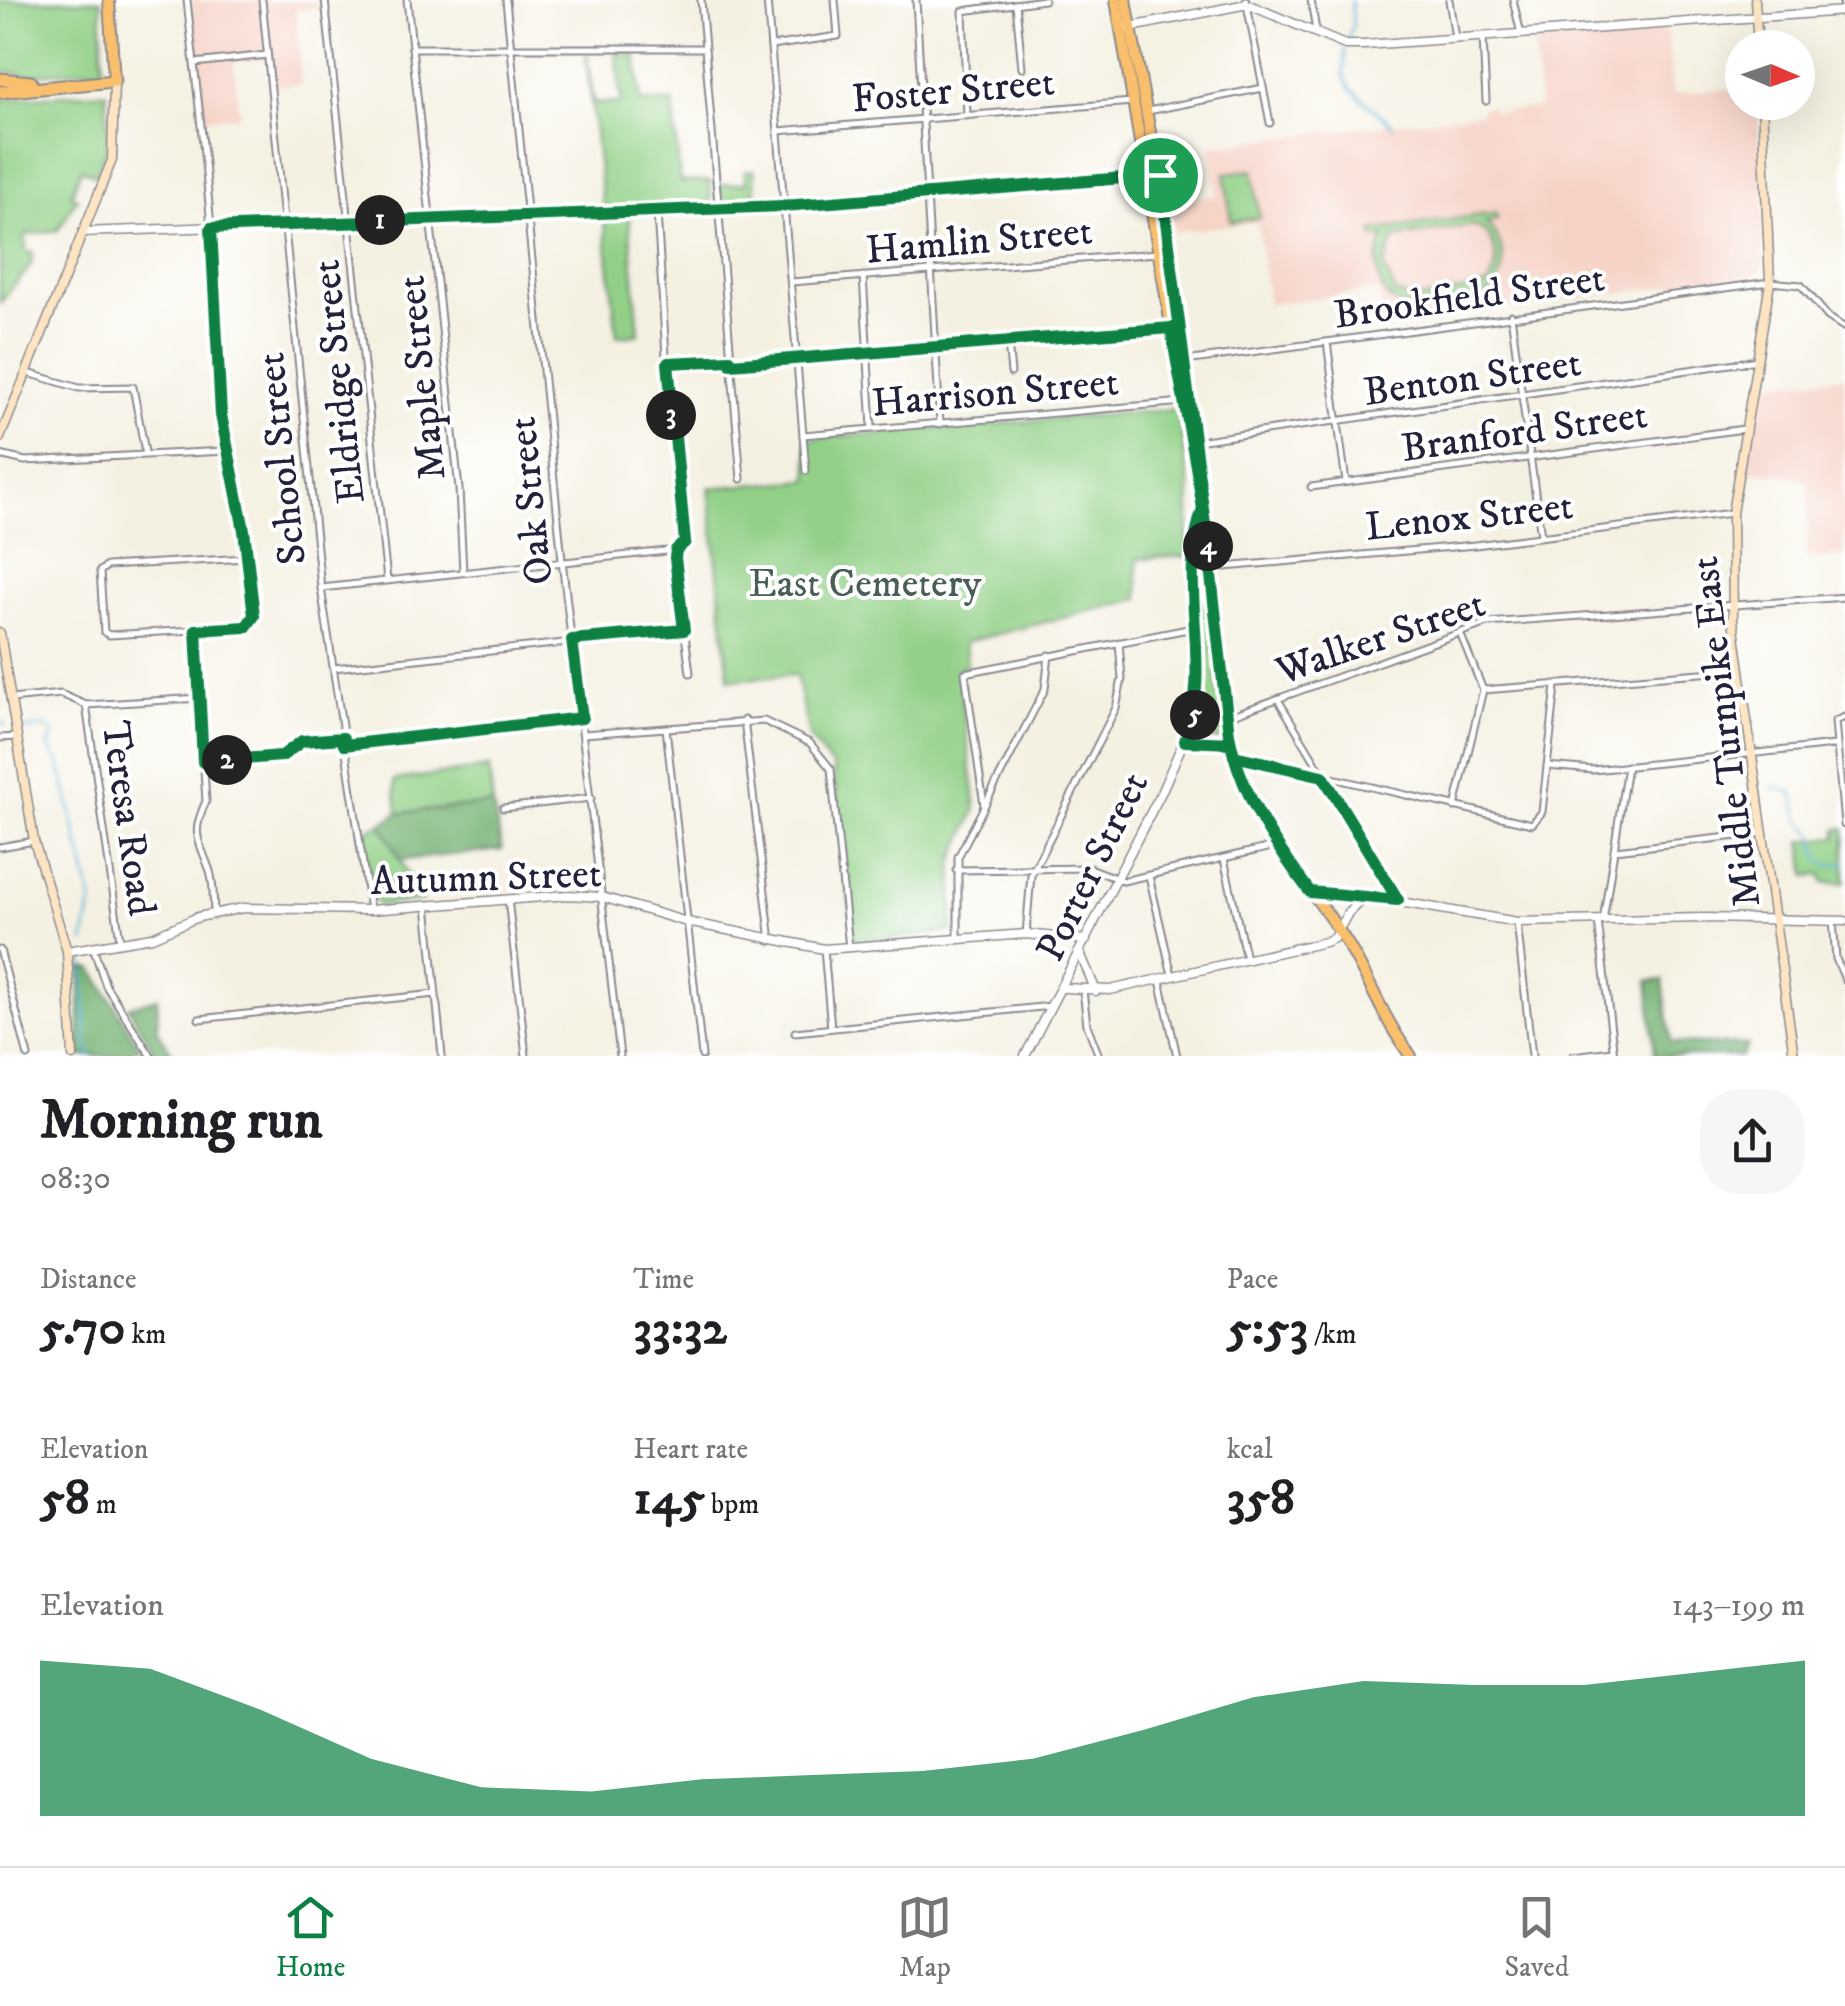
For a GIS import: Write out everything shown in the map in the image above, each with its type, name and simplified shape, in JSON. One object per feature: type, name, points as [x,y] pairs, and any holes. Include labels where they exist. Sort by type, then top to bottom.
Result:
[{"type":"highway","points":[[0,79],[114,81]]},
{"type":"highway","points":[[0,92],[114,81]]},
{"type":"main road","points":[[0,438],[113,156],[109,0]]},
{"type":"main road","points":[[1116,0],[1148,111],[1160,175],[1172,252],[1176,328]]},
{"type":"main road","points":[[1126,0],[1133,108],[1182,362],[1234,756],[1278,846],[1339,932],[1412,1056]]},
{"type":"main road","points":[[1754,0],[1757,30]]},
{"type":"main road","name":"Middle Turnpike East","points":[[1763,120],[1770,282],[1732,512],[1732,604],[1794,1056]]},
{"type":"main road","points":[[0,633],[34,841],[67,952],[73,1056]]},
{"type":"street","points":[[187,0],[211,228],[226,451],[247,558],[252,623],[196,630],[109,635],[104,632],[100,571],[106,566],[247,558]]},
{"type":"street","name":"School Street","points":[[262,0],[321,588],[370,910]]},
{"type":"street","name":"Eldridge Street","points":[[325,0],[387,580]]},
{"type":"street","name":"Maple Street","points":[[407,0],[459,488],[462,572]]},
{"type":"street","name":"Oak Street","points":[[506,0],[562,560],[620,1056]]},
{"type":"street","points":[[701,0],[740,480]]},
{"type":"street","points":[[767,0],[806,471]]},
{"type":"street","points":[[771,46],[838,36],[835,0]]},
{"type":"street","points":[[916,0],[924,195],[940,424]]},
{"type":"street","points":[[967,116],[962,12],[1044,0]]},
{"type":"street","points":[[1310,0],[1317,34]]},
{"type":"street","points":[[1449,0],[1454,38]]},
{"type":"street","points":[[1514,0],[1522,34]]},
{"type":"street","points":[[1842,0],[1845,25]]},
{"type":"street","points":[[1126,28],[1247,2],[1347,45],[1844,11]]},
{"type":"street","points":[[1247,2],[1270,122]]},
{"type":"street","points":[[1016,4],[1022,68]]},
{"type":"street","points":[[1483,36],[1486,100]]},
{"type":"street","points":[[412,48],[704,48]]},
{"type":"street","points":[[194,63],[267,56]]},
{"type":"street","name":"Foster Street","points":[[778,131],[967,116],[1133,108],[1148,111],[1263,88]]},
{"type":"street","points":[[83,232],[784,206],[1160,175]]},
{"type":"street","points":[[321,588],[676,550],[685,542],[657,212]]},
{"type":"street","name":"Hamlin Street","points":[[790,282],[1172,252]]},
{"type":"street","points":[[864,276],[872,429]]},
{"type":"street","points":[[1770,282],[1801,285],[1828,317],[1845,328]]},
{"type":"street","name":"Brookfield Street","points":[[1182,362],[1770,282]]},
{"type":"street","points":[[1511,315],[1541,536]]},
{"type":"street","points":[[668,363],[797,359],[1176,328]]},
{"type":"street","points":[[1008,342],[1010,372]]},
{"type":"street","points":[[1326,342],[1346,482]]},
{"type":"street","name":"Benton Street","points":[[1194,442],[1522,398],[1758,360]]},
{"type":"street","points":[[25,372],[80,388],[133,387],[145,453]]},
{"type":"street","name":"Harrison Street","points":[[803,435],[1188,402]]},
{"type":"street","name":"Branford Street","points":[[1312,487],[1744,428]]},
{"type":"street","points":[[0,454],[24,462],[226,451]]},
{"type":"street","name":"Porter Street","points":[[1025,1056],[1064,988],[1185,741],[1197,704],[1195,535],[1203,509]]},
{"type":"street","name":"Lenox Street","points":[[1210,568],[1541,536],[1732,512]]},
{"type":"street","points":[[676,550],[690,673]]},
{"type":"street","points":[[1194,578],[1210,568]]},
{"type":"street","name":"Walker Street","points":[[1227,716],[1460,633],[1511,620],[1845,597]]},
{"type":"street","points":[[984,804],[965,673],[1196,627]]},
{"type":"street","points":[[196,630],[206,802],[196,826],[197,846],[209,868],[214,912]]},
{"type":"street","points":[[334,668],[684,630]]},
{"type":"street","points":[[1455,808],[1483,690],[1460,633]]},
{"type":"street","points":[[1026,934],[1025,904],[1034,868],[1116,708],[1122,679],[1119,642]]},
{"type":"street","points":[[958,939],[956,870],[963,845],[1045,689],[1049,655]]},
{"type":"street","points":[[1483,690],[1740,670]]},
{"type":"street","points":[[1234,756],[1525,824],[1539,820],[1556,686]]},
{"type":"street","points":[[11,700],[62,694],[86,705],[200,698]]},
{"type":"street","points":[[1279,700],[1398,900]]},
{"type":"street","name":"Teresa Road","points":[[86,705],[120,940]]},
{"type":"street","points":[[1841,717],[1836,744],[1844,825]]},
{"type":"street","points":[[203,762],[282,756],[302,741],[343,741],[582,718]]},
{"type":"street","points":[[744,720],[770,941]]},
{"type":"street","points":[[583,734],[764,720],[794,731],[823,754],[831,770],[849,949]]},
{"type":"street","points":[[666,728],[702,1056]]},
{"type":"street","points":[[0,738],[17,737]]},
{"type":"street","points":[[1185,741],[1231,743]]},
{"type":"street","points":[[1547,766],[1582,770],[1836,744]]},
{"type":"street","points":[[1573,1056],[1613,1054],[1601,921],[1626,766]]},
{"type":"street","points":[[504,808],[591,798]]},
{"type":"street","points":[[1614,850],[1764,833]]},
{"type":"street","points":[[0,847],[34,841]]},
{"type":"street","points":[[956,870],[1089,868],[1123,882],[1278,846]]},
{"type":"street","points":[[1224,859],[1246,961]]},
{"type":"street","points":[[1150,876],[1172,978]]},
{"type":"street","points":[[1310,892],[1398,900],[1517,922],[1775,918],[1845,921]]},
{"type":"street","points":[[1064,988],[1096,991],[1172,978],[1325,942],[1339,932],[1348,913],[1366,896]]},
{"type":"street","name":"Autumn Street","points":[[67,952],[152,937],[214,912],[261,907],[370,910],[508,899],[602,897],[687,922],[824,949],[1026,934],[1086,940]]},
{"type":"street","points":[[508,899],[526,1056]]},
{"type":"street","points":[[427,905],[442,1056]]},
{"type":"street","points":[[1833,921],[1836,960],[1845,978]]},
{"type":"street","points":[[1517,922],[1532,1056]]},
{"type":"street","points":[[93,947],[106,986],[151,1056]]},
{"type":"street","points":[[824,949],[831,1028]]},
{"type":"street","points":[[1,950],[28,1056]]},
{"type":"street","points":[[1080,953],[1096,991]]},
{"type":"street","points":[[1160,980],[1177,1056]]},
{"type":"street","points":[[1082,990],[1087,1025],[1099,1056]]},
{"type":"street","points":[[199,1019],[435,994]]},
{"type":"street","points":[[796,1032],[1054,1006]]},
{"type":"shaded area","points":[[191,0],[319,2],[319,7],[296,10],[301,84],[273,86],[271,59],[234,62],[239,116],[202,118]]},
{"type":"shaded area","points":[[1667,30],[1673,94],[1725,89],[1725,120],[1758,120],[1764,209],[1763,267],[1757,275],[1383,324],[1378,290],[1268,304],[1257,222],[1174,232],[1170,201],[1217,195],[1210,146],[1482,113],[1482,107],[1492,107],[1493,112],[1539,108],[1534,39]]},
{"type":"shaded area","points":[[1845,376],[1845,556],[1806,559],[1809,484],[1800,477],[1744,470],[1760,384]]},
{"type":"green space","points":[[0,0],[101,0],[103,68],[29,75],[0,71]]},
{"type":"green space","points":[[586,53],[594,103],[621,103],[616,53],[636,54],[641,102],[673,102],[680,182],[710,181],[711,204],[603,208]]},
{"type":"green space","points":[[106,92],[109,140],[96,175],[81,169],[71,195],[77,198],[58,230],[25,235],[26,252],[33,253],[31,265],[0,303],[0,99]]},
{"type":"green space","points":[[754,170],[755,203],[721,204],[719,185],[746,183],[745,171]]},
{"type":"green space","points":[[1253,170],[1259,218],[1231,222],[1225,173]]},
{"type":"green space","points":[[1496,213],[1497,220],[1486,222],[1501,247],[1503,266],[1490,292],[1435,307],[1403,306],[1393,301],[1381,286],[1378,266],[1385,237],[1374,238],[1373,231]],"holes":[[[1474,225],[1493,244],[1496,261],[1487,286],[1415,300],[1395,293],[1384,267],[1394,238]]]},
{"type":"green space","points":[[629,217],[639,334],[617,336],[604,218]]},
{"type":"green space","name":"East Cemetery","points":[[1178,409],[1190,488],[1188,556],[1137,559],[1139,599],[965,642],[967,666],[958,668],[976,809],[953,862],[953,931],[855,943],[833,767],[809,737],[796,675],[729,680],[709,488],[809,480],[807,439]]},
{"type":"green space","points":[[1204,575],[1224,737],[1220,740],[1192,736],[1201,703],[1198,580]]},
{"type":"green space","points":[[489,768],[493,804],[398,813],[394,780]]},
{"type":"green space","points":[[493,804],[502,850],[401,860],[381,824],[398,813]]},
{"type":"green space","points":[[381,824],[422,901],[379,905],[372,898],[361,832]]},
{"type":"green space","points":[[1845,828],[1845,883],[1824,883],[1821,874],[1807,876],[1802,841],[1837,837],[1837,829]]},
{"type":"green space","points":[[81,967],[93,969],[140,1048],[121,1056],[79,1056]]},
{"type":"green space","points":[[1663,980],[1671,1043],[1748,1045],[1742,1056],[1655,1056],[1648,981]]},
{"type":"green space","points":[[157,998],[158,1031],[174,1056],[156,1056],[128,1007]]},
{"type":"waterway","points":[[1347,39],[1353,25],[1351,0]]},
{"type":"waterway","points":[[1345,50],[1344,75],[1350,88],[1393,126]]},
{"type":"waterway","points":[[0,722],[6,725]]},
{"type":"waterway","points":[[23,730],[45,727],[54,733],[49,747],[60,765],[92,900],[84,942]]},
{"type":"waterway","points":[[1770,787],[1792,792],[1800,820],[1814,835],[1819,859],[1830,866],[1845,863]]},
{"type":"waterway","points":[[83,957],[87,1045],[91,1056]]},
{"type":"route","points":[[1160,175],[784,206],[211,228],[221,415],[244,530],[254,616],[246,627],[196,630],[203,762],[282,756],[308,740],[343,738],[344,745],[582,718],[572,640],[684,630],[675,558],[676,550],[685,542],[668,363],[730,360],[731,364],[1171,328],[1188,429],[1194,442],[1205,523],[1229,734],[1233,752],[1236,765],[1265,825],[1310,892],[1398,900],[1323,776],[1234,756],[1233,752],[1231,743],[1219,744],[1185,741],[1198,693],[1194,544],[1203,509],[1194,442],[1187,361],[1160,175]]}]
